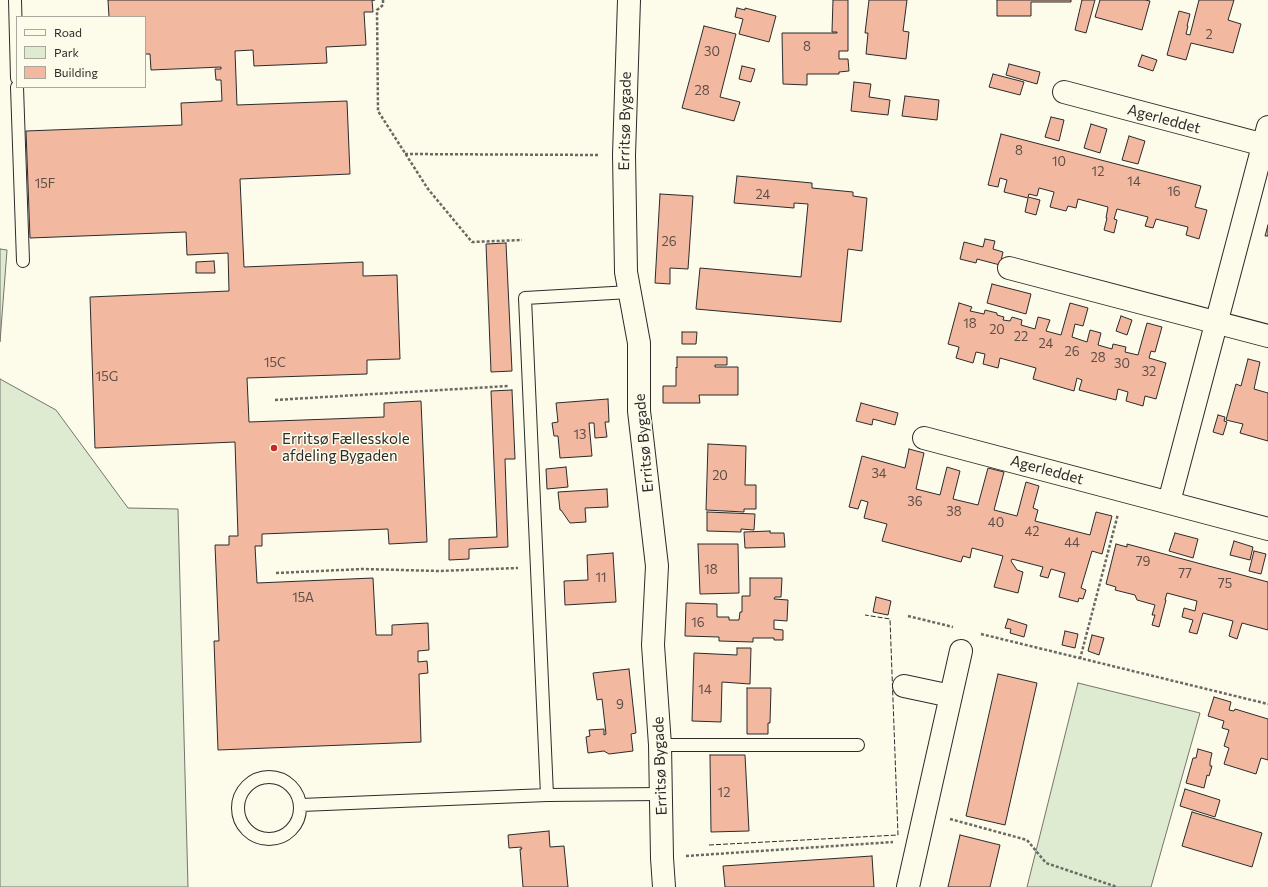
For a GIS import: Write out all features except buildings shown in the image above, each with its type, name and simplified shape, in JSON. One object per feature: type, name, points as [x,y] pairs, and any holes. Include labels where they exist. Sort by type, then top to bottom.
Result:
[{"type":"street","name":"Erritsø Bygade","points":[[629,0],[624,155],[626,272],[639,343],[638,411],[657,566],[653,646],[660,745],[664,887]]},
{"type":"street","name":"Agerleddet","points":[[1064,92],[1266,139],[1169,502]]},
{"type":"street","points":[[1009,268],[1268,336]]},
{"type":"street","name":"Agerleddet","points":[[924,438],[1268,529]]},
{"type":"street","points":[[908,887],[961,651]]},
{"type":"street","points":[[904,686],[951,696]]},
{"type":"lane","points":[[15,0],[16,39]]},
{"type":"lane","points":[[17,88],[23,261]]},
{"type":"lane","points":[[547,795],[525,298],[630,292]]},
{"type":"lane","points":[[660,745],[858,745]]},
{"type":"lane","points":[[273,776],[286,781],[296,792],[301,806],[297,823],[284,836],[267,839],[250,833],[240,819],[238,801],[246,786],[258,778],[273,776]]},
{"type":"lane","points":[[301,806],[547,795],[661,794]]},
{"type":"path","points":[[383,0],[383,5],[377,10],[378,111],[428,189],[472,242],[522,240]]},
{"type":"path","points":[[405,154],[624,155]]},
{"type":"path","points":[[275,400],[528,385]]},
{"type":"path","points":[[1080,659],[1124,490]]},
{"type":"path","points":[[276,573],[363,569],[439,572],[536,567]]},
{"type":"path","points":[[908,616],[957,628]]},
{"type":"path","points":[[978,634],[1268,704]]},
{"type":"path","points":[[925,812],[1027,840],[1046,863],[1117,887]]},
{"type":"path","points":[[662,858],[889,841],[917,846]]},
{"type":"green space","points":[[0,249],[7,250],[0,342]]},
{"type":"green space","points":[[0,379],[56,410],[128,508],[178,509],[188,887],[0,887]]},
{"type":"green space","points":[[1078,683],[1200,713],[1151,887],[1027,887]]},
{"type":"fence","points":[[709,845],[898,835],[890,619],[865,615]]},
{"type":"place","name":"Erritsø Fællesskole afdeling Bygaden","points":[[274,448]]}]
